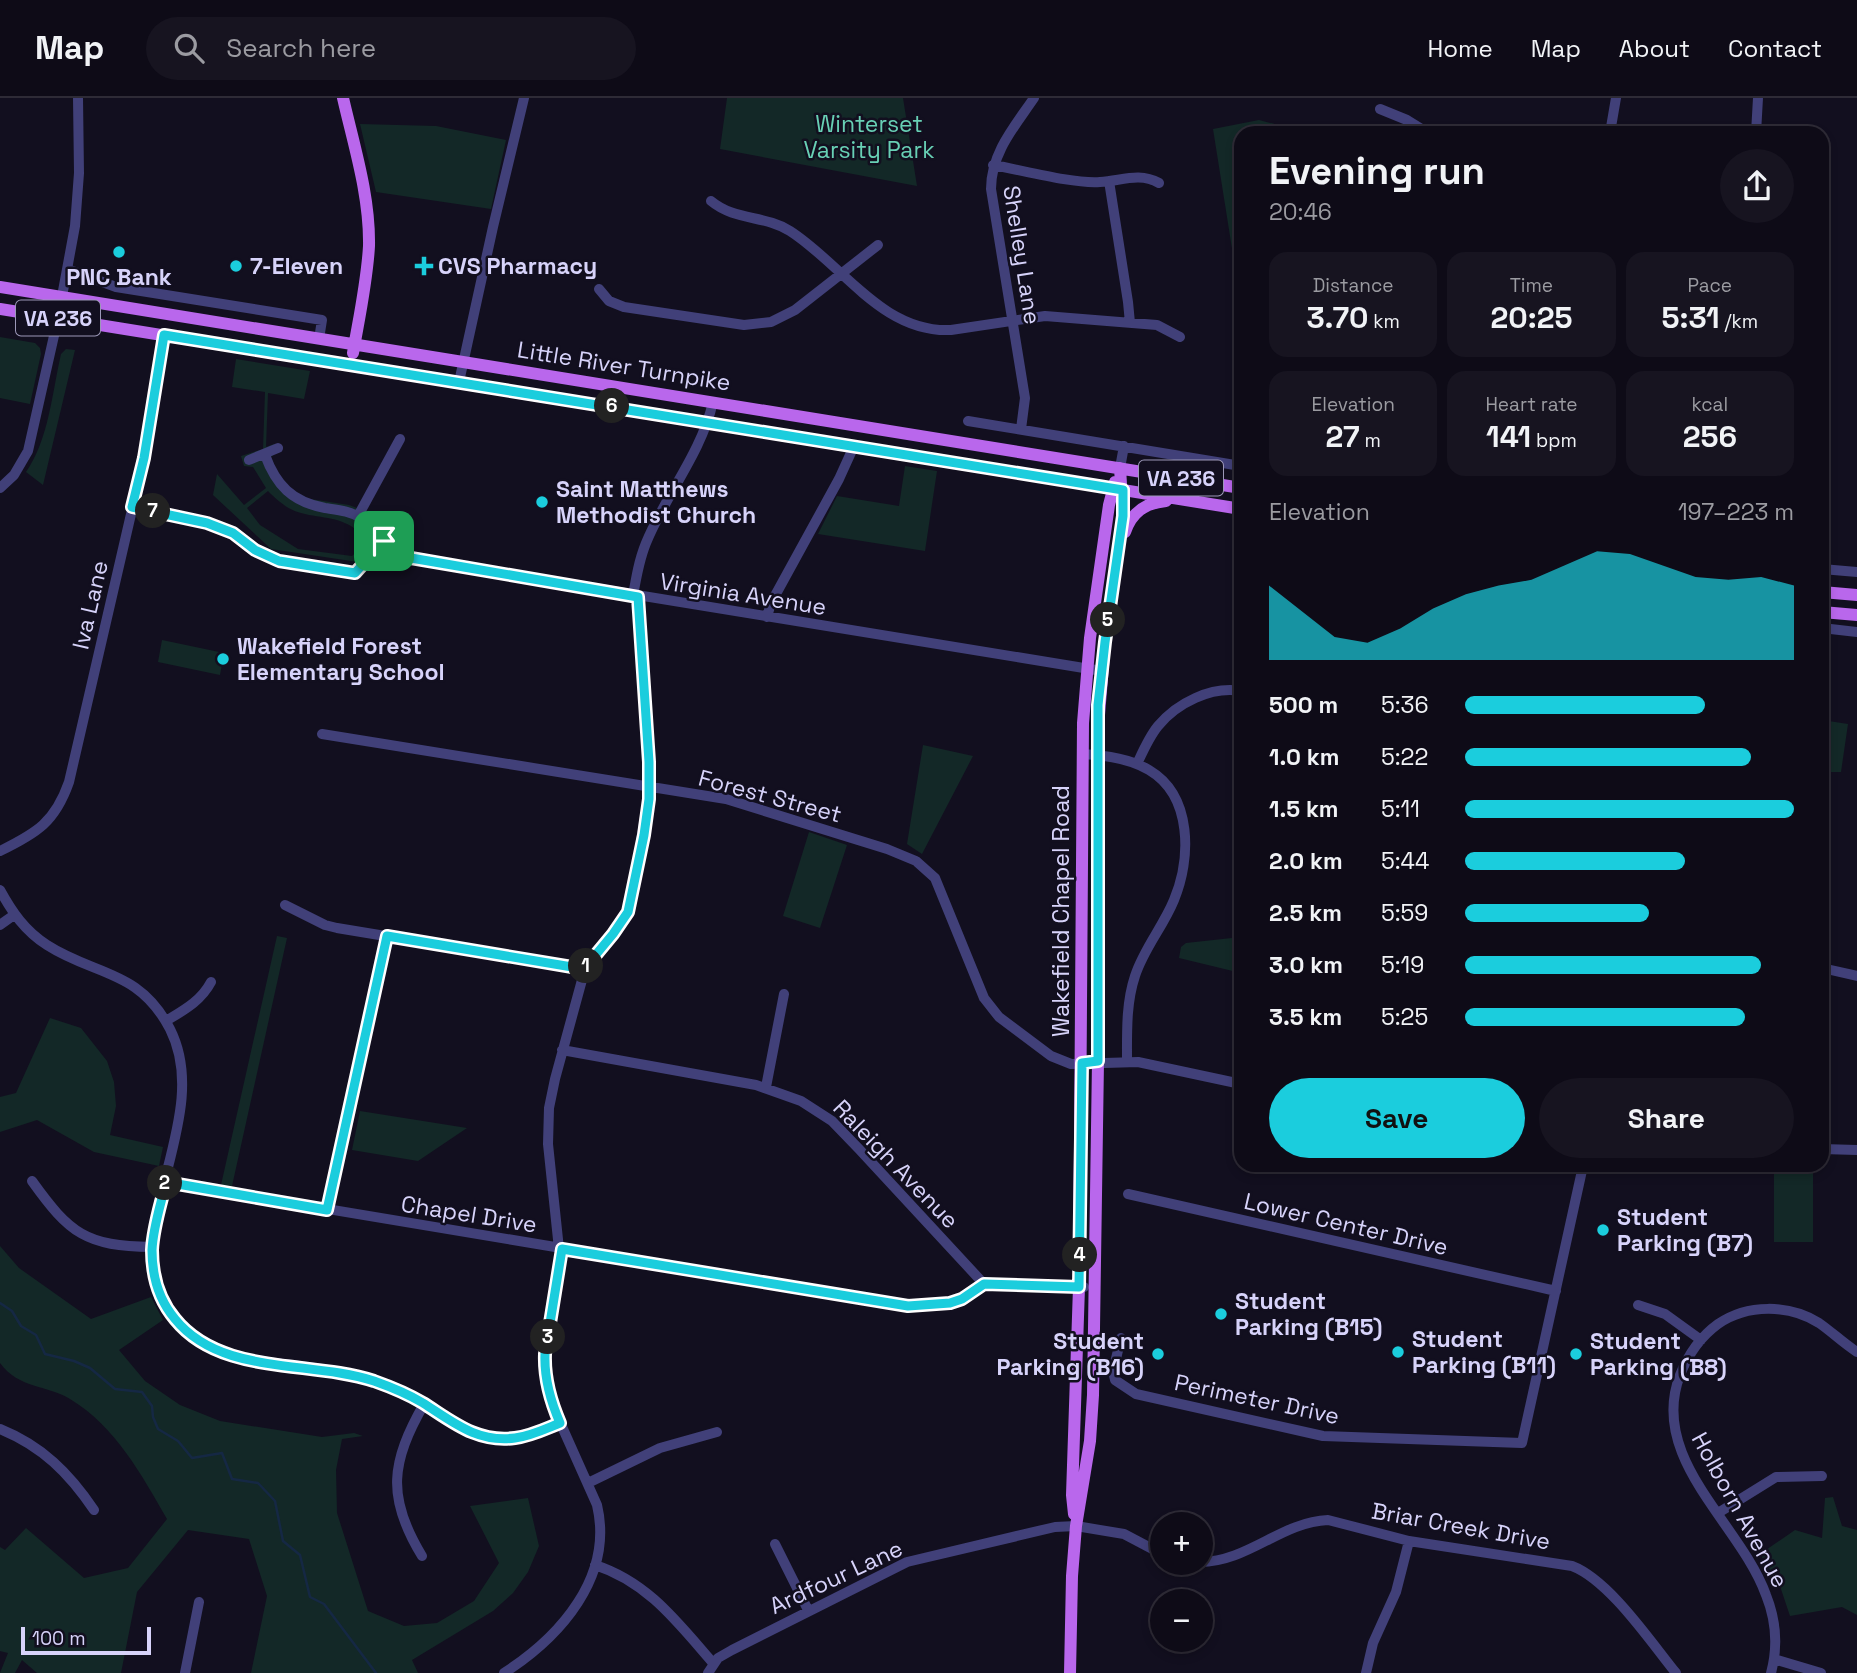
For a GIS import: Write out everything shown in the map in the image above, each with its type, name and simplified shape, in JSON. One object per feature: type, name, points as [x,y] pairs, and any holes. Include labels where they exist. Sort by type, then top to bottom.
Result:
[{"type":"main road","points":[[343,98],[363,186],[369,234],[367,269],[351,365]]},
{"type":"main road","name":"Little River Turnpike","points":[[0,287],[1234,487]]},
{"type":"main road","name":"Little River Turnpike","points":[[0,309],[1234,508]]},
{"type":"main road","name":"Wakefield Chapel Road","points":[[1076,1526],[1072,1495],[1079,1287],[1082,754],[1086,668],[1120,468]]},
{"type":"main road","name":"Wakefield Chapel Road","points":[[1070,1673],[1076,1526],[1092,1421],[1096,1287],[1098,755],[1102,671],[1123,516],[1118,489]]},
{"type":"main road","points":[[1116,563],[1134,514],[1155,502],[1186,500]]},
{"type":"main road","points":[[1829,592],[1857,594]]},
{"type":"main road","points":[[1829,613],[1857,615]]},
{"type":"street","points":[[0,488],[14,475],[28,451],[58,318],[75,226],[79,173],[78,98]]},
{"type":"street","points":[[459,382],[524,98]]},
{"type":"street","name":"Shelley Lane","points":[[1021,429],[1025,398],[991,189],[993,165],[1005,140],[1034,98]]},
{"type":"street","points":[[1611,126],[1616,98]]},
{"type":"street","points":[[1756,126],[1758,98]]},
{"type":"street","points":[[1380,109],[1417,126]]},
{"type":"street","points":[[993,165],[1087,182],[1145,177],[1159,183]]},
{"type":"street","points":[[1109,181],[1130,323]]},
{"type":"street","points":[[711,201],[729,213],[781,226],[805,242],[889,314],[914,326],[938,331],[1045,316],[1157,325],[1180,337]]},
{"type":"street","points":[[599,289],[609,301],[624,307],[728,324],[757,324],[789,313],[878,245]]},
{"type":"street","points":[[67,269],[116,287],[323,320],[318,339]]},
{"type":"street","name":"Iva Lane","points":[[0,851],[41,828],[63,799],[144,458],[164,335]]},
{"type":"street","points":[[504,1673],[538,1649],[566,1620],[586,1588],[600,1546],[600,1518],[588,1483],[551,1402],[545,1369],[561,1249],[548,1136],[549,1108],[584,969],[621,924],[631,902],[644,835],[649,762],[636,577],[647,541],[698,447],[713,402]]},
{"type":"street","points":[[968,421],[1234,465]]},
{"type":"street","points":[[265,455],[276,481],[293,497],[358,516],[400,439]]},
{"type":"street","points":[[767,617],[771,603],[839,479],[854,446]]},
{"type":"street","name":"Wakefield Chapel Road","points":[[1120,468],[1124,446]]},
{"type":"street","points":[[249,460],[278,448]]},
{"type":"street","points":[[132,507],[207,523],[233,533],[255,550],[279,561],[355,573],[384,541]]},
{"type":"street","name":"Virginia Avenue","points":[[358,516],[392,549],[411,558],[1102,671]]},
{"type":"street","points":[[1829,570],[1857,572]]},
{"type":"street","points":[[1829,629],[1857,632]]},
{"type":"street","points":[[1137,764],[1149,739],[1172,712],[1203,695],[1234,691]]},
{"type":"street","name":"Forest Street","points":[[322,734],[744,803],[887,849],[926,868],[939,886],[982,992],[992,1009],[1017,1032],[1051,1056],[1061,1061],[1082,1063],[1127,1060],[1234,1083]]},
{"type":"street","points":[[1082,754],[1137,764],[1156,775],[1173,793],[1182,816],[1185,844],[1179,887],[1173,904],[1144,953],[1131,990],[1127,1060]]},
{"type":"street","points":[[0,890],[14,915],[49,946],[119,977],[146,996],[166,1021],[177,1046],[183,1080],[180,1114],[152,1247],[155,1279],[167,1310],[183,1329],[204,1345],[231,1356],[361,1377],[424,1404],[464,1430],[490,1438],[528,1436],[560,1423]]},
{"type":"street","points":[[285,905],[325,925],[584,969]]},
{"type":"street","points":[[0,925],[14,915]]},
{"type":"street","points":[[327,1210],[387,936]]},
{"type":"street","points":[[1829,969],[1857,975]]},
{"type":"street","points":[[166,1021],[192,1005],[211,982]]},
{"type":"street","points":[[766,1087],[784,994]]},
{"type":"street","name":"Raleigh Avenue","points":[[562,1050],[766,1087],[802,1101],[832,1121],[984,1284]]},
{"type":"street","points":[[1829,1149],[1857,1150]]},
{"type":"street","points":[[1556,1291],[1582,1172]]},
{"type":"street","points":[[32,1181],[51,1208],[86,1237],[113,1245],[152,1247]]},
{"type":"street","name":"Chapel Drive","points":[[166,1182],[908,1306],[950,1303],[962,1299],[984,1284]]},
{"type":"street","name":"Lower Center Drive","points":[[1128,1194],[1556,1291]]},
{"type":"street","points":[[984,1284],[1096,1287]]},
{"type":"street","name":"Perimeter Drive","points":[[1121,1338],[1113,1371],[1115,1380],[1136,1394],[1323,1436],[1522,1443],[1556,1291]]},
{"type":"street","points":[[1638,1305],[1665,1314],[1701,1340]]},
{"type":"street","name":"Holborn Avenue","points":[[1771,1673],[1774,1659],[1774,1622],[1766,1592],[1683,1456],[1674,1426],[1678,1381],[1684,1366],[1701,1340],[1720,1323],[1747,1311],[1777,1309],[1804,1315],[1857,1352]]},
{"type":"street","points":[[422,1556],[405,1525],[397,1493],[397,1478],[402,1446],[424,1404]]},
{"type":"street","points":[[0,1429],[47,1455],[76,1484],[94,1510]]},
{"type":"street","points":[[588,1483],[660,1448],[717,1432]]},
{"type":"street","points":[[1718,1513],[1776,1477],[1822,1476]]},
{"type":"street","name":"Briar Creek Drive","points":[[1213,1561],[1238,1555],[1290,1528],[1315,1521],[1344,1522],[1409,1541],[1566,1565],[1582,1570],[1603,1586],[1676,1673]]},
{"type":"street","points":[[1076,1526],[1124,1534],[1150,1548]]},
{"type":"street","name":"Ardfour Lane","points":[[710,1668],[734,1648],[907,1562],[1055,1527],[1076,1526]]},
{"type":"street","points":[[1366,1673],[1373,1643],[1396,1592],[1409,1541]]},
{"type":"street","points":[[775,1544],[808,1611]]},
{"type":"street","points":[[595,1565],[622,1575],[652,1595],[710,1668]]},
{"type":"street","points":[[185,1673],[199,1602]]},
{"type":"street","points":[[1774,1659],[1821,1673]]},
{"type":"green space","name":"Winterset Varsity Park","points":[[727,98],[903,98],[917,186],[720,149]]},
{"type":"green space","points":[[1259,120],[1282,126],[1234,126],[1234,261],[1213,129]]},
{"type":"green space","points":[[360,124],[436,126],[506,140],[491,209],[376,192]]},
{"type":"green space","points":[[0,337],[35,343],[40,348],[30,404],[0,398]]},
{"type":"green space","points":[[66,349],[75,350],[43,485],[26,472],[45,430],[61,354]]},
{"type":"green space","points":[[236,359],[310,371],[304,399],[268,393],[266,447],[274,444],[277,452],[271,457],[281,482],[304,498],[349,505],[373,521],[359,532],[339,521],[292,510],[268,491],[247,508],[260,525],[298,549],[352,556],[358,550],[371,564],[271,549],[213,495],[217,474],[244,505],[266,488],[253,467],[244,466],[241,456],[263,449],[265,392],[232,387]]},
{"type":"green space","points":[[905,466],[937,471],[925,551],[818,534],[837,496],[899,506]]},
{"type":"green space","points":[[162,640],[224,653],[220,675],[158,662]]},
{"type":"green space","points":[[1829,721],[1848,724],[1841,772],[1830,772]]},
{"type":"green space","points":[[923,745],[973,756],[922,854],[907,844]]},
{"type":"green space","points":[[809,832],[847,845],[820,928],[783,916]]},
{"type":"green space","points":[[277,936],[287,938],[232,1186],[221,1185]]},
{"type":"green space","points":[[1234,938],[1234,971],[1179,958],[1181,947],[1186,943]]},
{"type":"green space","points":[[50,1018],[81,1028],[107,1061],[114,1082],[116,1106],[110,1135],[163,1147],[159,1166],[94,1152],[37,1120],[0,1132],[0,1097],[16,1093]]},
{"type":"green space","points":[[360,1111],[467,1128],[418,1161],[352,1150]]},
{"type":"green space","points":[[1774,1172],[1813,1172],[1813,1242],[1774,1242]]},
{"type":"green space","points":[[0,1246],[19,1268],[91,1319],[151,1297],[163,1320],[119,1350],[145,1381],[180,1405],[220,1421],[322,1437],[354,1433],[363,1436],[342,1439],[336,1470],[337,1513],[368,1611],[404,1626],[437,1623],[474,1601],[499,1563],[470,1506],[528,1498],[539,1546],[528,1572],[513,1593],[493,1611],[412,1660],[418,1673],[251,1673],[267,1596],[249,1539],[188,1530],[137,1592],[121,1673],[37,1673],[22,1660],[15,1673],[0,1673],[8,1653],[0,1651],[0,1547],[5,1550],[26,1528],[84,1578],[128,1568],[167,1519],[126,1453],[101,1423],[70,1399],[16,1378],[0,1363]]},
{"type":"green space","points":[[1833,1497],[1842,1526],[1857,1530],[1857,1615],[1842,1607],[1790,1616],[1780,1586],[1760,1554],[1795,1530],[1822,1538],[1825,1498]]},
{"type":"waterway","points":[[0,1303],[12,1311],[21,1326],[36,1335],[45,1354],[90,1368],[115,1389],[142,1392],[152,1406],[158,1429],[178,1441],[192,1458],[222,1453],[232,1479],[258,1483],[275,1501],[283,1541],[300,1555],[310,1597],[324,1604],[376,1673]]},
{"type":"place","name":"PNC Bank","points":[[119,252]]},
{"type":"place","name":"7-Eleven","points":[[236,266]]},
{"type":"place","name":"CVS Pharmacy","points":[[424,266]]},
{"type":"place","name":"Saint Matthews Methodist Church","points":[[542,502]]},
{"type":"place","name":"Wakefield Forest Elementary School","points":[[223,659]]},
{"type":"place","name":"Student Parking (B7)","points":[[1603,1230]]},
{"type":"place","name":"Student Parking (B15)","points":[[1221,1314]]},
{"type":"place","name":"Student Parking (B11)","points":[[1398,1352]]},
{"type":"place","name":"Student Parking (B16)","points":[[1158,1354]]},
{"type":"place","name":"Student Parking (B8)","points":[[1576,1354]]},
{"type":"route","points":[[164,335],[1123,490],[1123,516],[1098,705],[1098,1061],[1082,1063],[1079,1287],[984,1284],[962,1299],[950,1303],[908,1306],[562,1249],[545,1354],[547,1385],[560,1423],[528,1436],[502,1439],[478,1436],[464,1430],[416,1400],[376,1382],[361,1377],[231,1356],[204,1345],[183,1329],[160,1297],[152,1265],[154,1234],[166,1182],[327,1210],[387,936],[584,969],[621,924],[631,902],[649,799],[638,597],[411,558],[401,555],[384,541],[355,573],[279,561],[255,550],[233,533],[207,523],[132,507],[144,458],[164,335]]}]
